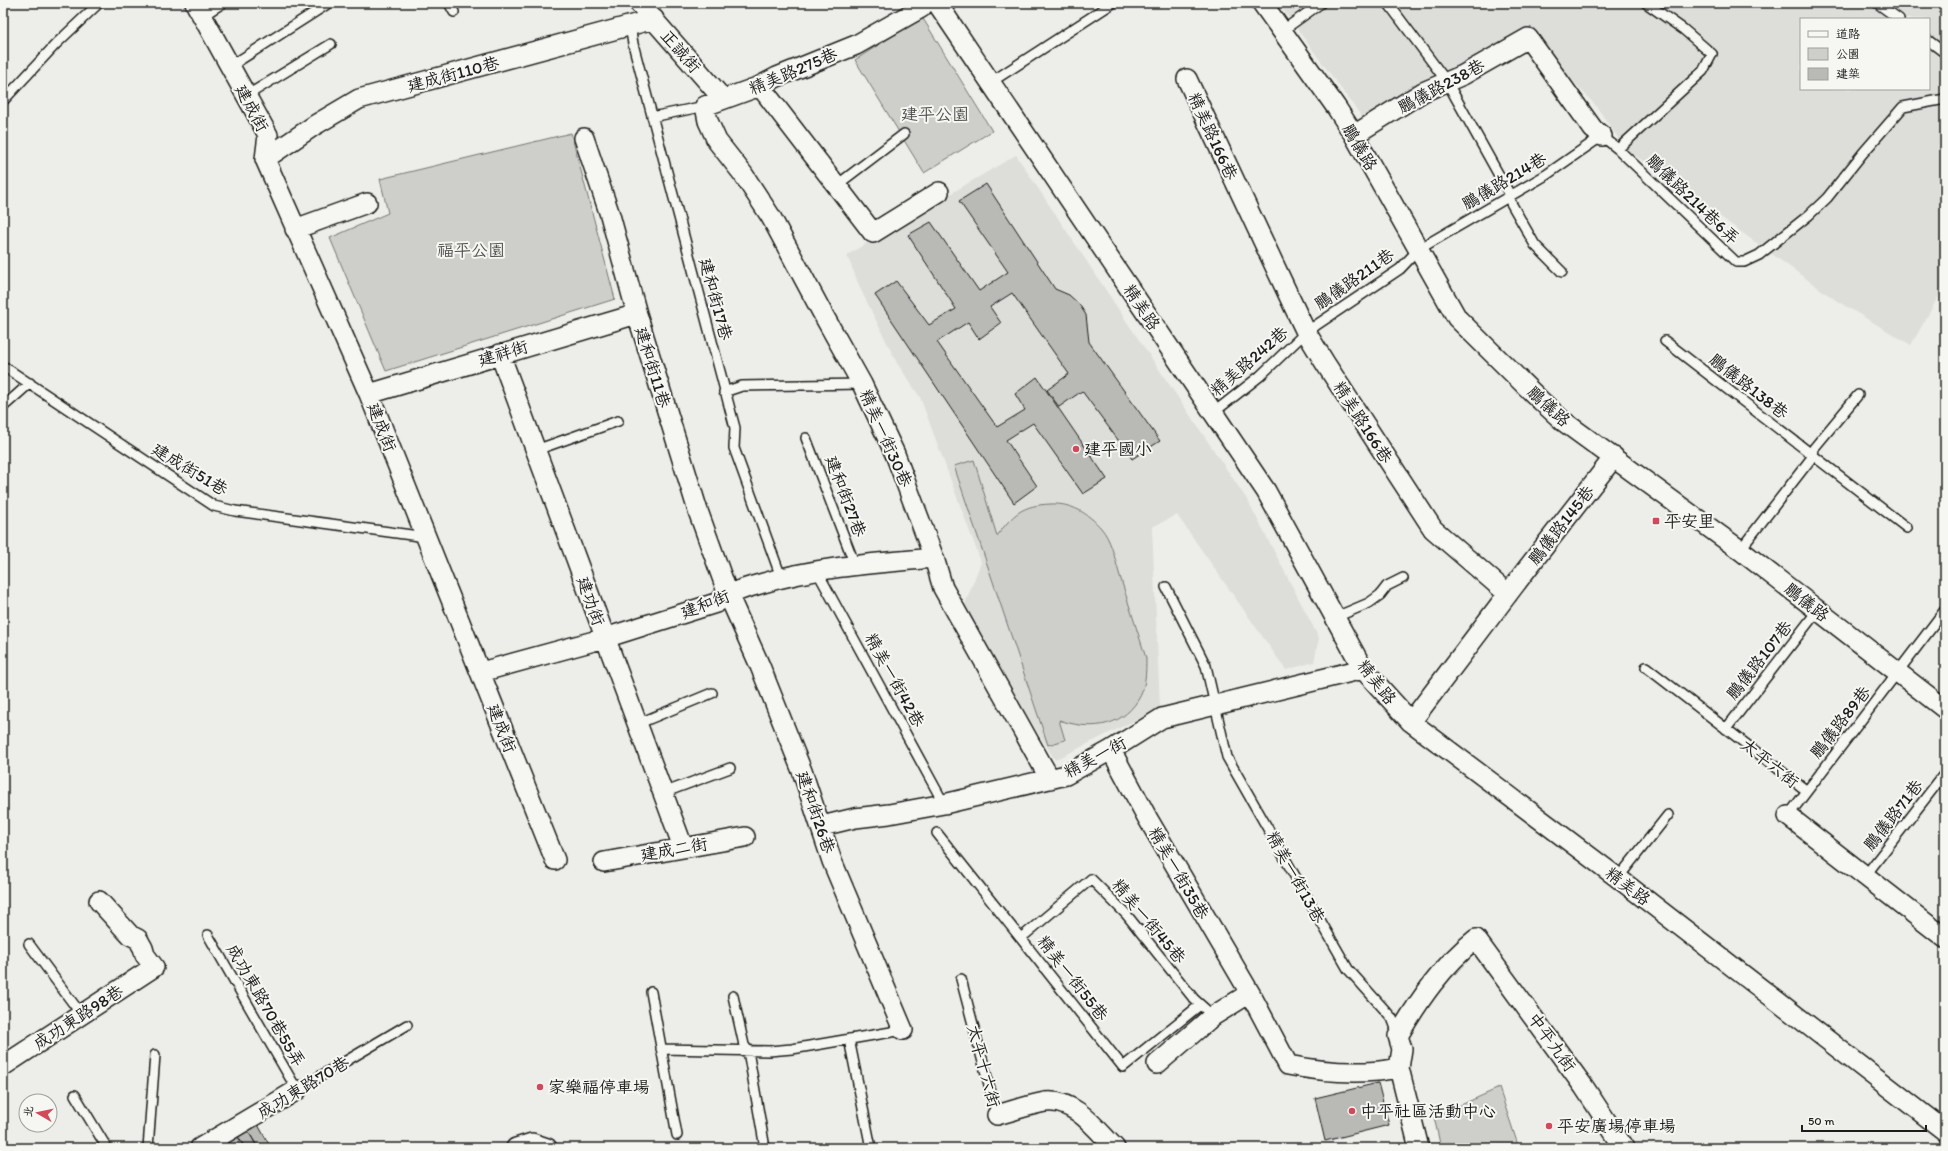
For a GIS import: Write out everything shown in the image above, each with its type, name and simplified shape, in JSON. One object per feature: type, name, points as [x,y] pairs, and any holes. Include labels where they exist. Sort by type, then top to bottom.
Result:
[{"type":"street","name":"正誠街","points":[[640,3],[723,99]]},
{"type":"street","name":"精美路275巷","points":[[706,106],[760,86],[777,77],[856,45],[921,8],[925,3]]},
{"type":"street","name":"精美路","points":[[937,3],[1266,491],[1363,669],[1411,722],[1618,878],[1945,1131]]},
{"type":"street","name":"鵬儀路","points":[[1262,3],[1354,135],[1457,318],[1563,421],[1740,550],[1945,709]]},
{"type":"street","name":"建成街","points":[[199,10],[229,67],[268,135],[265,159],[369,394],[555,860]]},
{"type":"street","name":"建成街110巷","points":[[265,159],[315,125],[359,99],[654,19]]},
{"type":"street","name":"鵬儀路238巷","points":[[1354,135],[1423,92],[1447,82],[1528,38],[1593,129],[1602,136]]},
{"type":"street","name":"精美路166巷","points":[[1186,78],[1306,332],[1433,529],[1508,594]]},
{"type":"street","points":[[760,86],[873,233],[939,192]]},
{"type":"street","name":"精美一街30巷","points":[[706,106],[708,121],[717,141],[742,174],[771,217],[862,384],[895,454],[944,588],[1050,778]]},
{"type":"street","name":"建和街11巷","points":[[584,138],[610,215],[637,314],[698,511],[728,594]]},
{"type":"street","points":[[295,229],[367,202]]},
{"type":"street","name":"建祥街","points":[[369,394],[637,314]]},
{"type":"street","name":"建功街","points":[[500,354],[604,638],[683,847]]},
{"type":"street","name":"鵬儀路145巷","points":[[1508,594],[1614,457]]},
{"type":"street","name":"建和街","points":[[481,672],[604,638],[716,603],[728,594],[781,577],[855,565],[934,558]]},
{"type":"street","name":"建和街26巷","points":[[728,594],[763,673],[802,771],[822,826],[832,861],[903,1030]]},
{"type":"street","points":[[1411,722],[1508,594]]},
{"type":"street","name":"精美一街","points":[[822,826],[855,818],[889,814],[944,804],[1066,775],[1111,750],[1162,718],[1363,669]]},
{"type":"street","name":"精美一街35巷","points":[[1111,750],[1148,819],[1250,994],[1288,1065],[1306,1068],[1376,1072],[1399,1068]]},
{"type":"street","name":"太平六街","points":[[1788,816],[1944,936]]},
{"type":"street","name":"建成二街","points":[[604,862],[745,837]]},
{"type":"street","name":"成功東路98巷","points":[[3,1066],[154,967],[145,955],[144,948],[138,939],[130,935],[99,901]]},
{"type":"street","name":"中平九街","points":[[1398,1036],[1419,1001],[1460,952],[1476,938],[1584,1087],[1624,1148]]},
{"type":"street","points":[[1157,1064],[1207,1011],[1250,994]]},
{"type":"street","name":"精美一街13巷","points":[[1398,1036],[1402,1049],[1399,1068]]},
{"type":"street","points":[[1399,1068],[1419,1148]]},
{"type":"street","name":"成功東路70巷","points":[[200,1148],[297,1090]]},
{"type":"street","name":"太平十六街","points":[[996,1115],[1045,1102],[1064,1105],[1085,1118],[1115,1148]]},
{"type":"street","points":[[516,1148],[532,1142],[547,1148]]},
{"type":"lane","points":[[3,101],[56,44],[98,3]]},
{"type":"lane","points":[[199,10],[223,3]]},
{"type":"lane","points":[[229,67],[329,3]]},
{"type":"lane","points":[[449,3],[454,12]]},
{"type":"lane","points":[[991,82],[1113,3]]},
{"type":"lane","points":[[1282,31],[1321,3]]},
{"type":"lane","points":[[1388,3],[1447,82],[1510,196],[1512,203],[1535,245],[1562,272]]},
{"type":"lane","points":[[1618,149],[1703,71],[1712,54],[1683,30],[1646,3]]},
{"type":"lane","points":[[1877,3],[1898,18]]},
{"type":"lane","name":"建和街17巷","points":[[630,25],[633,44],[652,118],[724,392],[735,428],[734,448],[781,577]]},
{"type":"lane","points":[[1930,42],[1945,53]]},
{"type":"lane","points":[[246,96],[331,44]]},
{"type":"lane","name":"鵬儀路214巷6弄","points":[[1602,136],[1618,149],[1736,262],[1744,262],[1759,254],[1809,215],[1827,198],[1863,153],[1903,107],[1945,98]]},
{"type":"lane","name":"精美路275巷","points":[[652,118],[706,106]]},
{"type":"lane","points":[[836,185],[904,134]]},
{"type":"lane","name":"鵬儀路214巷","points":[[1419,249],[1546,176],[1602,136]]},
{"type":"lane","name":"鵬儀路211巷","points":[[1306,332],[1400,269],[1419,249]]},
{"type":"lane","name":"精美路242巷","points":[[1214,413],[1260,376],[1306,332]]},
{"type":"lane","name":"鵬儀路138巷","points":[[1665,341],[1908,528]]},
{"type":"lane","name":"建成街51巷","points":[[3,366],[214,506],[234,511],[426,537]]},
{"type":"lane","points":[[3,407],[30,383]]},
{"type":"lane","points":[[724,392],[742,386],[862,384]]},
{"type":"lane","points":[[1740,550],[1814,456],[1814,448],[1858,394]]},
{"type":"lane","points":[[536,450],[618,421]]},
{"type":"lane","name":"建和街27巷","points":[[806,438],[855,565]]},
{"type":"lane","name":"精美一街42巷","points":[[817,571],[944,804]]},
{"type":"lane","points":[[1336,618],[1369,603],[1380,595],[1387,586],[1403,578]]},
{"type":"lane","name":"精美一街13巷","points":[[1166,587],[1206,666],[1227,757],[1348,969],[1392,1018],[1398,1036]]},
{"type":"lane","name":"鵬儀路107巷","points":[[1726,729],[1818,610]]},
{"type":"lane","name":"鵬儀路89巷","points":[[1807,791],[1945,610]]},
{"type":"lane","name":"太平六街","points":[[1646,667],[1807,791],[1788,816]]},
{"type":"lane","points":[[637,724],[712,693]]},
{"type":"lane","points":[[663,793],[730,768]]},
{"type":"lane","name":"鵬儀路71巷","points":[[1865,876],[1945,773]]},
{"type":"lane","points":[[1618,878],[1668,815]]},
{"type":"lane","name":"精美一街55巷","points":[[937,833],[1123,1067],[1207,1011]]},
{"type":"lane","name":"精美一街45巷","points":[[1021,938],[1091,879],[1126,914],[1207,1011]]},
{"type":"lane","name":"成功東路70巷55弄","points":[[208,935],[297,1090]]},
{"type":"lane","points":[[29,944],[81,1014]]},
{"type":"lane","name":"太平十六街","points":[[961,979],[996,1115]]},
{"type":"lane","points":[[651,992],[677,1135]]},
{"type":"lane","points":[[733,996],[744,1045],[748,1051],[765,1148]]},
{"type":"lane","name":"成功東路70巷","points":[[297,1090],[407,1026]]},
{"type":"lane","points":[[661,1049],[748,1051],[792,1049],[903,1030]]},
{"type":"lane","points":[[849,1039],[871,1148]]},
{"type":"lane","points":[[148,1148],[155,1054]]},
{"type":"lane","points":[[75,1095],[107,1148]]},
{"type":"shaded area","points":[[1278,3],[1945,3],[1945,285],[1911,345],[1837,301],[1625,148],[1596,106],[1536,41],[1373,132]]},
{"type":"shaded area","name":"建平國小","points":[[1016,155],[1248,501],[1319,638],[1314,662],[1286,670],[1177,515],[1152,527],[1160,708],[1055,760],[962,612],[981,562],[920,397],[897,363],[861,290],[847,255]]},
{"type":"green space","name":"建平公園","points":[[922,17],[992,131],[924,173],[855,60]]},
{"type":"green space","name":"福平公園","points":[[571,133],[615,299],[386,371],[330,238],[388,213],[380,179]]},
{"type":"green space","points":[[974,460],[997,536],[1013,516],[1019,512],[1033,506],[1058,504],[1072,507],[1091,518],[1101,528],[1107,538],[1112,549],[1146,658],[1145,680],[1141,695],[1131,710],[1113,722],[1092,726],[1059,720],[1065,740],[1048,745],[954,466]]},
{"type":"green space","points":[[1499,1088],[1519,1148],[1441,1148],[1434,1117]]},
{"type":"building","points":[[986,184],[1055,289],[1069,295],[1079,304],[1086,315],[1089,342],[1160,441],[1132,459],[1082,391],[1059,407],[1047,390],[1069,374],[1012,293],[990,307],[1001,323],[979,339],[968,322],[937,342],[997,427],[1025,410],[1015,394],[1037,377],[1107,479],[1083,494],[1033,423],[1006,440],[1037,486],[1014,503],[875,295],[896,281],[929,325],[956,309],[908,235],[931,222],[979,291],[1008,272],[959,201]]},
{"type":"building","name":"中平社區活動中心","points":[[1378,1083],[1389,1125],[1325,1141],[1315,1098]]},
{"type":"building","points":[[257,1123],[271,1148],[258,1148],[247,1129]]},
{"type":"building","points":[[247,1129],[258,1148],[245,1148],[237,1135]]},
{"type":"building","points":[[237,1135],[245,1148],[232,1148],[227,1141]]},
{"type":"building","points":[[227,1141],[232,1148],[218,1148]]},
{"type":"place","name":"建平國小","points":[[1076,449]]},
{"type":"place","name":"平安里","points":[[1656,521]]},
{"type":"place","name":"家樂福停車場","points":[[540,1087]]},
{"type":"place","name":"中平社區活動中心","points":[[1352,1111]]},
{"type":"place","name":"平安廣場停車場","points":[[1549,1126]]}]
